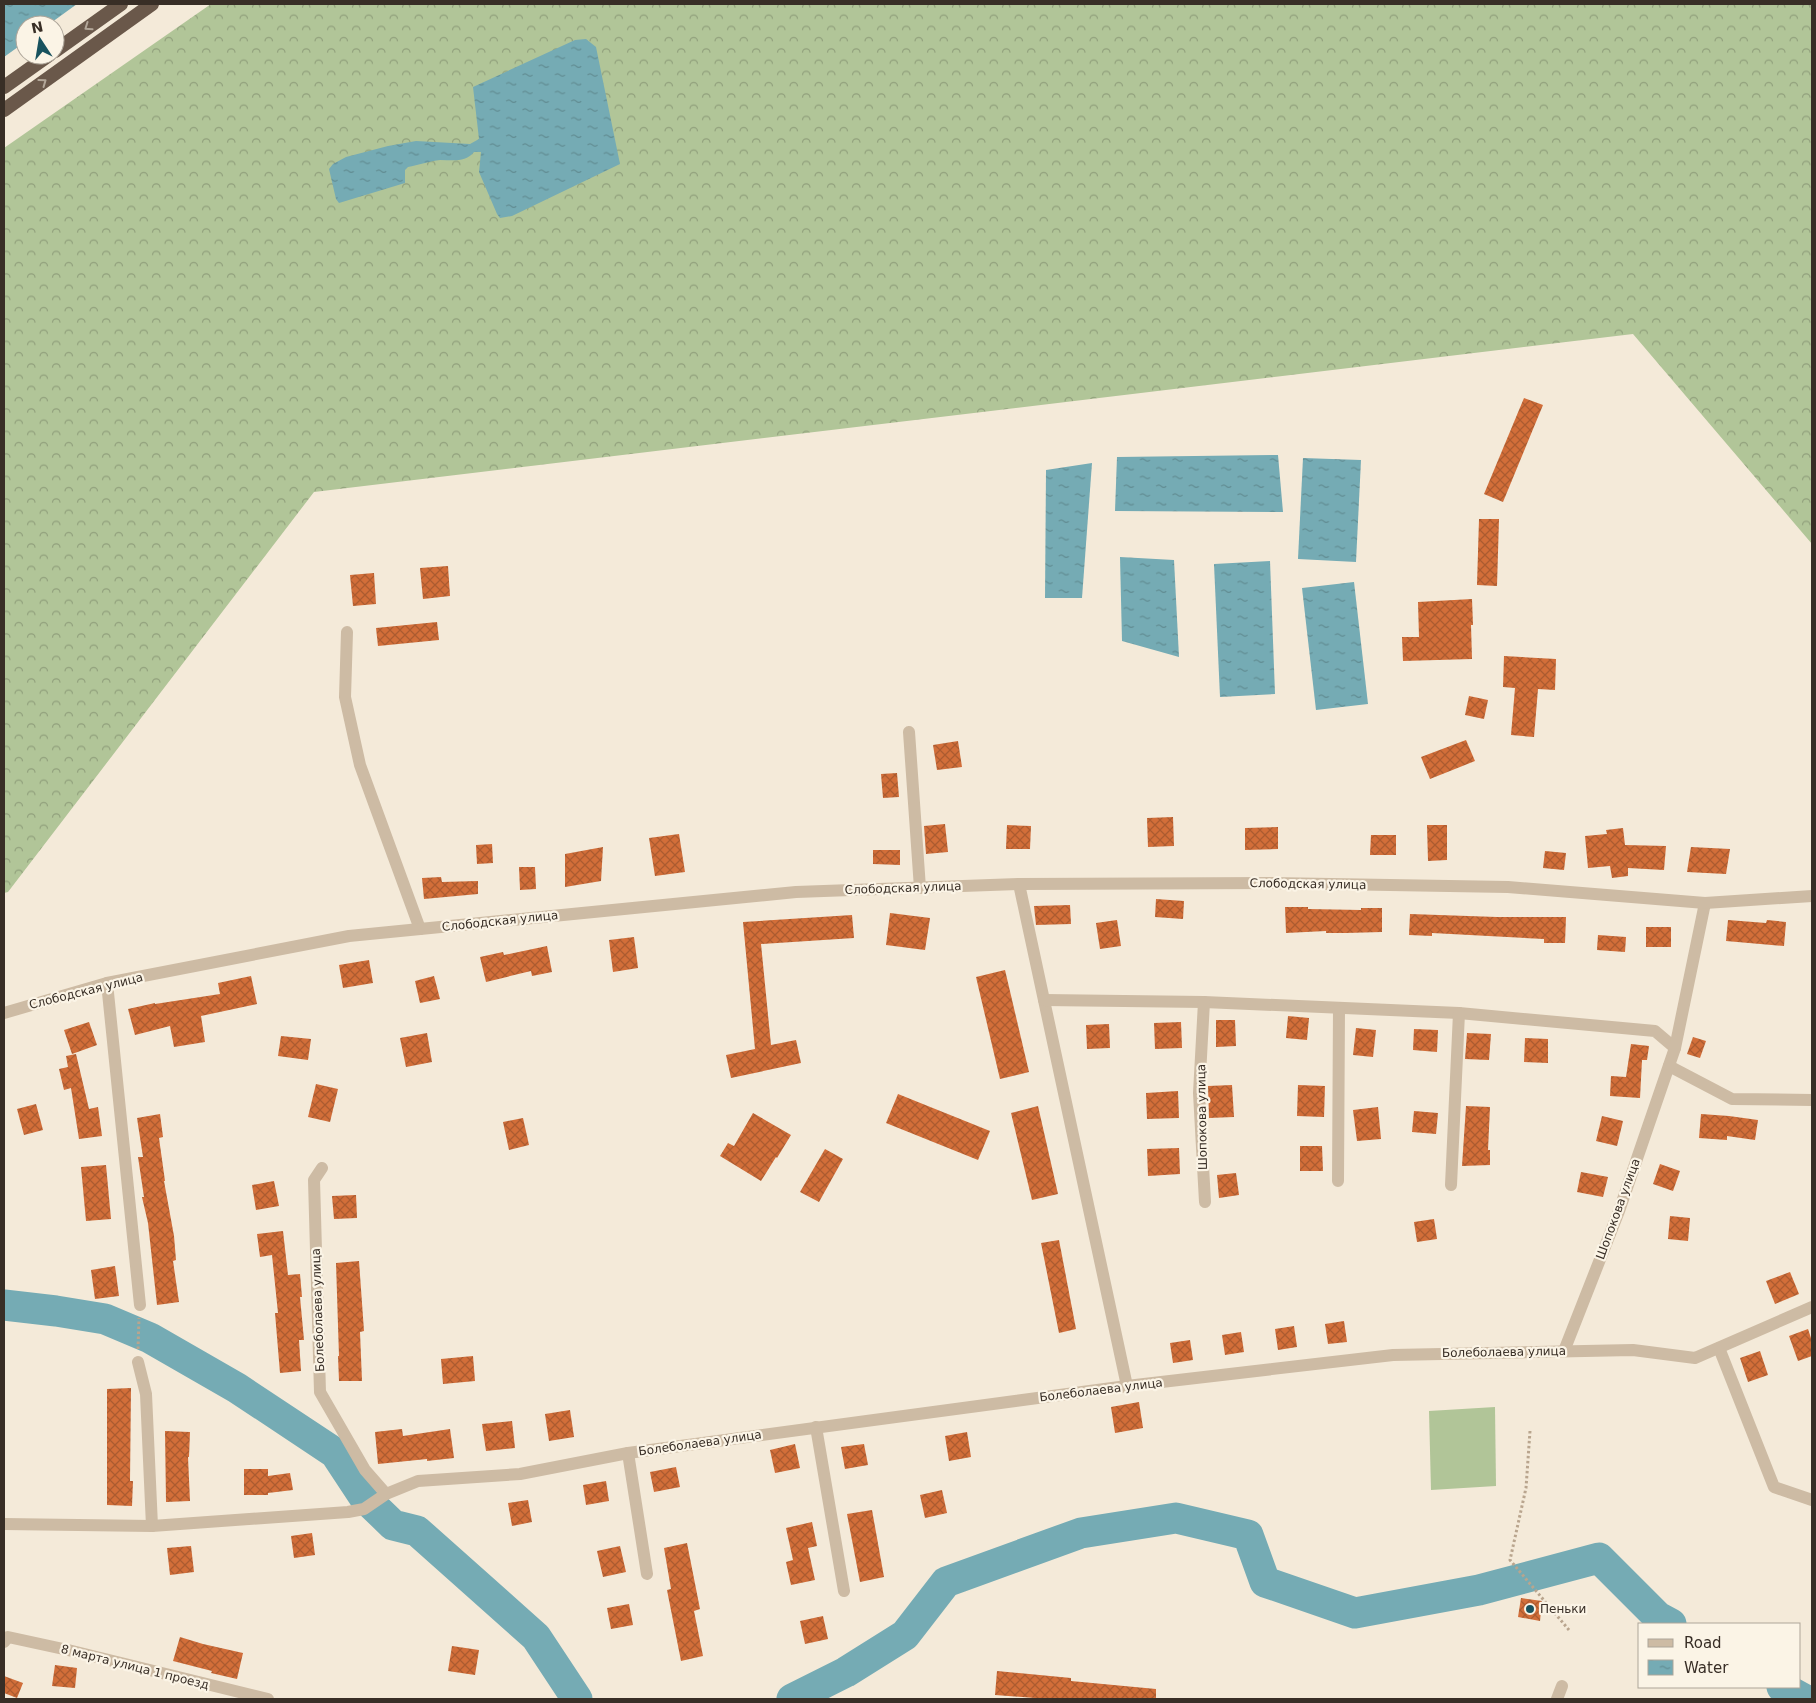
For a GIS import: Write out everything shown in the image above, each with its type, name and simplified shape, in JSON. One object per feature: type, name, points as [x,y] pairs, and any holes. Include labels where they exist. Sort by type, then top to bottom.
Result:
[{"type":"highway","points":[[65,43],[121,4]]},
{"type":"highway","points":[[4,110],[152,4]]},
{"type":"highway","points":[[4,87],[35,65]]},
{"type":"street","points":[[347,632],[345,697],[360,764],[420,929]]},
{"type":"street","points":[[909,732],[920,888]]},
{"type":"street","name":"Слободская улица","points":[[4,1013],[107,983],[349,936],[796,892],[1019,884],[1272,883],[1508,887],[1705,904],[1812,896]]},
{"type":"street","points":[[1019,884],[1127,1386]]},
{"type":"street","name":"Шопокова улица","points":[[1564,1351],[1619,1211],[1675,1048],[1705,904]]},
{"type":"street","points":[[107,983],[140,1305]]},
{"type":"street","points":[[1044,1000],[1204,1002],[1459,1013],[1655,1031],[1675,1048]]},
{"type":"street","name":"Шопокова улица","points":[[1204,1002],[1199,1093],[1205,1202]]},
{"type":"street","points":[[1338,1181],[1339,1008]]},
{"type":"street","points":[[1451,1185],[1459,1013]]},
{"type":"street","points":[[1669,1066],[1732,1099],[1812,1100]]},
{"type":"street","name":"Болеболаева улица","points":[[322,1168],[314,1180],[320,1392],[365,1470],[386,1494]]},
{"type":"street","name":"Болеболаева улица","points":[[4,1524],[152,1526],[348,1512],[364,1509],[386,1494],[418,1481],[520,1474],[628,1453],[816,1427],[1127,1386],[1393,1355],[1633,1350],[1695,1358],[1812,1307]]},
{"type":"street","points":[[1720,1348],[1774,1487],[1812,1500]]},
{"type":"street","points":[[138,1362],[146,1394],[152,1526]]},
{"type":"street","points":[[816,1427],[844,1591]]},
{"type":"street","points":[[628,1453],[647,1574]]},
{"type":"street","name":"8 марта улица 1 проезд","points":[[4,1642],[8,1637],[42,1644],[268,1699]]},
{"type":"street","points":[[1557,1699],[1562,1686]]},
{"type":"path","points":[[138,1362],[140,1305]]},
{"type":"path","points":[[1530,1431],[1526,1488],[1510,1560],[1568,1630]]},
{"type":"green space","points":[[211,4],[1812,4],[1812,544],[1633,334],[314,492],[8,892],[4,893],[4,148]]},
{"type":"green space","points":[[1495,1407],[1496,1486],[1431,1490],[1429,1411]]},
{"type":"water","points":[[4,4],[77,4],[62,15],[15,15],[15,49],[4,57]]},
{"type":"water","points":[[586,39],[596,47],[620,164],[512,216],[500,218],[479,172],[481,152],[474,152],[463,159],[440,160],[408,167],[405,170],[405,183],[339,203],[336,199],[329,169],[333,164],[346,157],[416,141],[470,144],[479,139],[473,87],[575,40]]},
{"type":"water","points":[[1278,455],[1283,512],[1115,511],[1117,457]]},
{"type":"water","points":[[1303,458],[1361,460],[1356,562],[1298,559]]},
{"type":"water","points":[[1092,463],[1082,598],[1045,598],[1046,470]]},
{"type":"water","points":[[1120,557],[1174,560],[1179,657],[1122,641]]},
{"type":"water","points":[[1270,561],[1275,694],[1220,697],[1214,564]]},
{"type":"water","points":[[1354,582],[1368,704],[1316,710],[1302,588]]},
{"type":"building","points":[[1524,398],[1543,405],[1503,502],[1484,494]]},
{"type":"building","points":[[1479,519],[1499,519],[1497,586],[1477,585]]},
{"type":"building","points":[[448,566],[450,596],[423,599],[420,568]]},
{"type":"building","points":[[374,573],[376,604],[353,606],[350,575]]},
{"type":"building","points":[[1472,599],[1472,659],[1403,661],[1402,637],[1419,637],[1418,602]]},
{"type":"building","points":[[437,622],[439,640],[378,646],[376,628]]},
{"type":"building","points":[[1504,656],[1556,659],[1555,690],[1538,689],[1534,737],[1511,735],[1515,688],[1503,687]]},
{"type":"building","points":[[1469,696],[1488,700],[1484,719],[1465,715]]},
{"type":"building","points":[[1466,740],[1475,761],[1430,779],[1421,757]]},
{"type":"building","points":[[958,741],[962,767],[937,770],[933,745]]},
{"type":"building","points":[[897,773],[899,797],[883,798],[881,774]]},
{"type":"building","points":[[1173,817],[1174,846],[1148,847],[1147,818]]},
{"type":"building","points":[[945,824],[948,852],[926,854],[924,826]]},
{"type":"building","points":[[1007,825],[1031,826],[1030,849],[1006,849]]},
{"type":"building","points":[[1427,825],[1447,825],[1447,860],[1428,861]]},
{"type":"building","points":[[1278,827],[1278,849],[1245,850],[1245,828]]},
{"type":"building","points":[[1623,828],[1625,845],[1666,846],[1664,870],[1628,868],[1628,876],[1612,878],[1610,866],[1588,868],[1585,836],[1607,834],[1606,830]]},
{"type":"building","points":[[679,834],[685,872],[655,876],[649,838]]},
{"type":"building","points":[[1371,835],[1396,835],[1396,855],[1370,855]]},
{"type":"building","points":[[492,844],[493,863],[477,864],[476,845]]},
{"type":"building","points":[[603,847],[601,881],[565,887],[565,854]]},
{"type":"building","points":[[1691,847],[1730,849],[1726,874],[1687,872]]},
{"type":"building","points":[[873,850],[900,850],[900,865],[873,864]]},
{"type":"building","points":[[1545,851],[1566,853],[1564,870],[1543,868]]},
{"type":"building","points":[[519,867],[535,867],[536,889],[520,890]]},
{"type":"building","points":[[441,877],[442,882],[478,881],[478,894],[424,899],[422,878]]},
{"type":"building","points":[[1156,899],[1184,901],[1183,919],[1155,917]]},
{"type":"building","points":[[1070,905],[1071,924],[1036,925],[1034,906]]},
{"type":"building","points":[[1285,907],[1361,910],[1361,908],[1382,908],[1382,932],[1326,933],[1326,931],[1286,933]]},
{"type":"building","points":[[890,913],[930,918],[925,950],[886,945]]},
{"type":"building","points":[[1410,914],[1566,917],[1565,943],[1544,943],[1544,939],[1432,933],[1432,936],[1409,935]]},
{"type":"building","points":[[852,915],[854,938],[761,944],[771,1045],[796,1040],[801,1063],[731,1078],[726,1055],[755,1049],[743,922]]},
{"type":"building","points":[[1117,920],[1121,946],[1100,949],[1096,923]]},
{"type":"building","points":[[1728,920],[1766,923],[1767,920],[1786,922],[1784,946],[1726,941]]},
{"type":"building","points":[[1646,927],[1671,927],[1671,947],[1646,947]]},
{"type":"building","points":[[1598,935],[1626,937],[1625,952],[1597,950]]},
{"type":"building","points":[[634,937],[638,968],[613,972],[609,940]]},
{"type":"building","points":[[547,946],[552,972],[532,976],[531,971],[486,982],[480,957],[503,952],[504,955]]},
{"type":"building","points":[[369,960],[373,983],[343,988],[339,965]]},
{"type":"building","points":[[1005,970],[1029,1072],[1000,1079],[976,977]]},
{"type":"building","points":[[251,976],[257,1004],[201,1016],[205,1042],[174,1047],[170,1026],[135,1035],[128,1009],[155,1003],[220,994],[218,983]]},
{"type":"building","points":[[434,976],[440,999],[420,1003],[415,981]]},
{"type":"building","points":[[1288,1016],[1309,1018],[1307,1040],[1286,1038]]},
{"type":"building","points":[[1216,1020],[1235,1020],[1236,1046],[1216,1047]]},
{"type":"building","points":[[89,1022],[97,1045],[72,1054],[64,1030]]},
{"type":"building","points":[[1181,1022],[1182,1048],[1155,1049],[1154,1023]]},
{"type":"building","points":[[1109,1024],[1110,1048],[1087,1049],[1086,1025]]},
{"type":"building","points":[[1356,1028],[1376,1030],[1373,1057],[1353,1055]]},
{"type":"building","points":[[1414,1029],[1438,1030],[1437,1052],[1413,1050]]},
{"type":"building","points":[[427,1033],[432,1062],[406,1067],[400,1038]]},
{"type":"building","points":[[1467,1033],[1491,1034],[1489,1060],[1465,1059]]},
{"type":"building","points":[[281,1036],[311,1039],[308,1060],[278,1056]]},
{"type":"building","points":[[1693,1037],[1706,1041],[1700,1058],[1687,1054]]},
{"type":"building","points":[[1525,1038],[1548,1039],[1548,1063],[1524,1062]]},
{"type":"building","points":[[1631,1044],[1649,1046],[1647,1060],[1642,1060],[1640,1098],[1610,1096],[1611,1076],[1626,1077]]},
{"type":"building","points":[[76,1054],[89,1109],[98,1107],[102,1136],[79,1139],[71,1088],[64,1090],[59,1069],[68,1067],[66,1056]]},
{"type":"building","points":[[316,1084],[338,1089],[330,1122],[308,1117]]},
{"type":"building","points":[[1232,1085],[1234,1117],[1209,1118],[1208,1086]]},
{"type":"building","points":[[1298,1085],[1325,1086],[1324,1117],[1297,1116]]},
{"type":"building","points":[[1178,1091],[1179,1118],[1147,1119],[1146,1093]]},
{"type":"building","points":[[898,1094],[990,1131],[978,1160],[886,1123]]},
{"type":"building","points":[[36,1104],[43,1130],[24,1135],[17,1109]]},
{"type":"building","points":[[1038,1106],[1058,1194],[1032,1200],[1011,1113]]},
{"type":"building","points":[[1466,1106],[1490,1107],[1488,1150],[1490,1150],[1490,1165],[1462,1166]]},
{"type":"building","points":[[1378,1107],[1381,1139],[1357,1141],[1353,1110]]},
{"type":"building","points":[[1414,1111],[1438,1113],[1436,1134],[1412,1132]]},
{"type":"building","points":[[753,1113],[791,1135],[761,1181],[720,1156],[728,1143],[734,1146]]},
{"type":"building","points":[[160,1114],[163,1137],[159,1138],[164,1181],[174,1236],[176,1260],[173,1261],[179,1302],[157,1305],[148,1223],[142,1197],[144,1197],[138,1157],[143,1157],[137,1118]]},
{"type":"building","points":[[1701,1114],[1758,1120],[1755,1140],[1727,1136],[1727,1140],[1699,1138]]},
{"type":"building","points":[[1602,1116],[1623,1121],[1617,1146],[1596,1141]]},
{"type":"building","points":[[523,1118],[529,1145],[509,1150],[503,1122]]},
{"type":"building","points":[[1300,1146],[1322,1146],[1323,1171],[1300,1171]]},
{"type":"building","points":[[1179,1148],[1180,1174],[1148,1176],[1147,1149]]},
{"type":"building","points":[[825,1149],[843,1159],[819,1202],[800,1192]]},
{"type":"building","points":[[1660,1164],[1680,1171],[1673,1191],[1653,1184]]},
{"type":"building","points":[[106,1165],[111,1219],[86,1221],[81,1167]]},
{"type":"building","points":[[1581,1172],[1608,1177],[1603,1197],[1577,1192]]},
{"type":"building","points":[[1236,1173],[1239,1195],[1219,1198],[1217,1175]]},
{"type":"building","points":[[274,1181],[279,1206],[256,1210],[252,1185]]},
{"type":"building","points":[[356,1195],[357,1218],[334,1219],[332,1196]]},
{"type":"building","points":[[1670,1216],[1690,1218],[1688,1241],[1668,1239]]},
{"type":"building","points":[[1434,1219],[1437,1239],[1417,1242],[1414,1222]]},
{"type":"building","points":[[283,1231],[288,1275],[300,1274],[304,1340],[299,1340],[301,1371],[280,1373],[275,1313],[278,1313],[272,1255],[260,1257],[257,1234]]},
{"type":"building","points":[[1059,1240],[1076,1329],[1059,1333],[1041,1243]]},
{"type":"building","points":[[359,1261],[364,1331],[360,1332],[362,1381],[339,1381],[336,1263]]},
{"type":"building","points":[[115,1266],[119,1296],[95,1299],[91,1270]]},
{"type":"building","points":[[1790,1272],[1799,1294],[1775,1304],[1766,1281]]},
{"type":"building","points":[[1344,1321],[1347,1342],[1328,1344],[1325,1324]]},
{"type":"building","points":[[1294,1326],[1297,1347],[1278,1350],[1275,1329]]},
{"type":"building","points":[[1808,1329],[1812,1341],[1812,1356],[1798,1361],[1789,1336]]},
{"type":"building","points":[[1241,1332],[1244,1352],[1225,1355],[1222,1335]]},
{"type":"building","points":[[1190,1340],[1193,1360],[1173,1363],[1170,1343]]},
{"type":"building","points":[[1760,1351],[1768,1375],[1748,1382],[1740,1358]]},
{"type":"building","points":[[473,1356],[475,1381],[443,1384],[441,1359]]},
{"type":"building","points":[[131,1388],[130,1481],[133,1481],[132,1506],[107,1505],[107,1389]]},
{"type":"building","points":[[1139,1402],[1143,1428],[1115,1433],[1111,1407]]},
{"type":"building","points":[[570,1410],[574,1437],[549,1441],[545,1414]]},
{"type":"building","points":[[512,1421],[515,1448],[486,1451],[482,1424]]},
{"type":"building","points":[[402,1429],[403,1436],[450,1429],[454,1458],[378,1464],[375,1432]]},
{"type":"building","points":[[165,1431],[190,1432],[188,1457],[190,1501],[166,1502]]},
{"type":"building","points":[[967,1432],[971,1457],[949,1461],[945,1436]]},
{"type":"building","points":[[795,1444],[800,1468],[775,1473],[770,1450]]},
{"type":"building","points":[[864,1444],[868,1465],[845,1469],[841,1447]]},
{"type":"building","points":[[676,1467],[680,1487],[654,1492],[650,1472]]},
{"type":"building","points":[[244,1469],[268,1469],[268,1476],[290,1473],[293,1490],[268,1493],[268,1495],[244,1495]]},
{"type":"building","points":[[606,1481],[609,1501],[586,1505],[583,1485]]},
{"type":"building","points":[[942,1490],[947,1513],[925,1518],[920,1495]]},
{"type":"building","points":[[528,1500],[532,1522],[512,1526],[508,1503]]},
{"type":"building","points":[[872,1510],[884,1577],[860,1582],[847,1514]]},
{"type":"building","points":[[812,1522],[817,1546],[808,1548],[815,1580],[791,1585],[786,1562],[793,1560],[786,1528]]},
{"type":"building","points":[[312,1533],[315,1555],[294,1558],[291,1536]]},
{"type":"building","points":[[687,1543],[700,1609],[694,1611],[703,1656],[681,1661],[667,1590],[671,1589],[664,1548]]},
{"type":"building","points":[[191,1546],[194,1572],[170,1575],[167,1548]]},
{"type":"building","points":[[620,1546],[626,1572],[603,1577],[597,1551]]},
{"type":"building","name":"Пеньки","points":[[1521,1598],[1542,1601],[1540,1621],[1518,1617]]},
{"type":"building","points":[[629,1604],[633,1625],[611,1629],[607,1608]]},
{"type":"building","points":[[823,1616],[828,1639],[805,1644],[800,1621]]},
{"type":"building","points":[[180,1637],[243,1653],[237,1679],[173,1661]]},
{"type":"building","points":[[452,1646],[479,1650],[475,1675],[448,1671]]},
{"type":"building","points":[[55,1665],[77,1668],[75,1688],[52,1686]]},
{"type":"building","points":[[997,1671],[1071,1678],[1071,1681],[1156,1689],[1156,1699],[1047,1699],[995,1695]]},
{"type":"building","points":[[4,1676],[23,1683],[17,1698],[4,1693]]},
{"type":"waterway","points":[[4,1305],[105,1319],[150,1338],[237,1388],[335,1453],[364,1497],[393,1525],[417,1531],[536,1637],[577,1699]]},
{"type":"waterway","points":[[792,1699],[846,1672],[905,1635],[946,1582],[1081,1533],[1176,1518],[1248,1535],[1265,1582],[1355,1613],[1479,1590],[1599,1558],[1658,1617],[1669,1623]]},
{"type":"waterway","points":[[1784,1688],[1804,1699]]},
{"type":"place","name":"Пеньки","points":[[1530,1609]]}]
